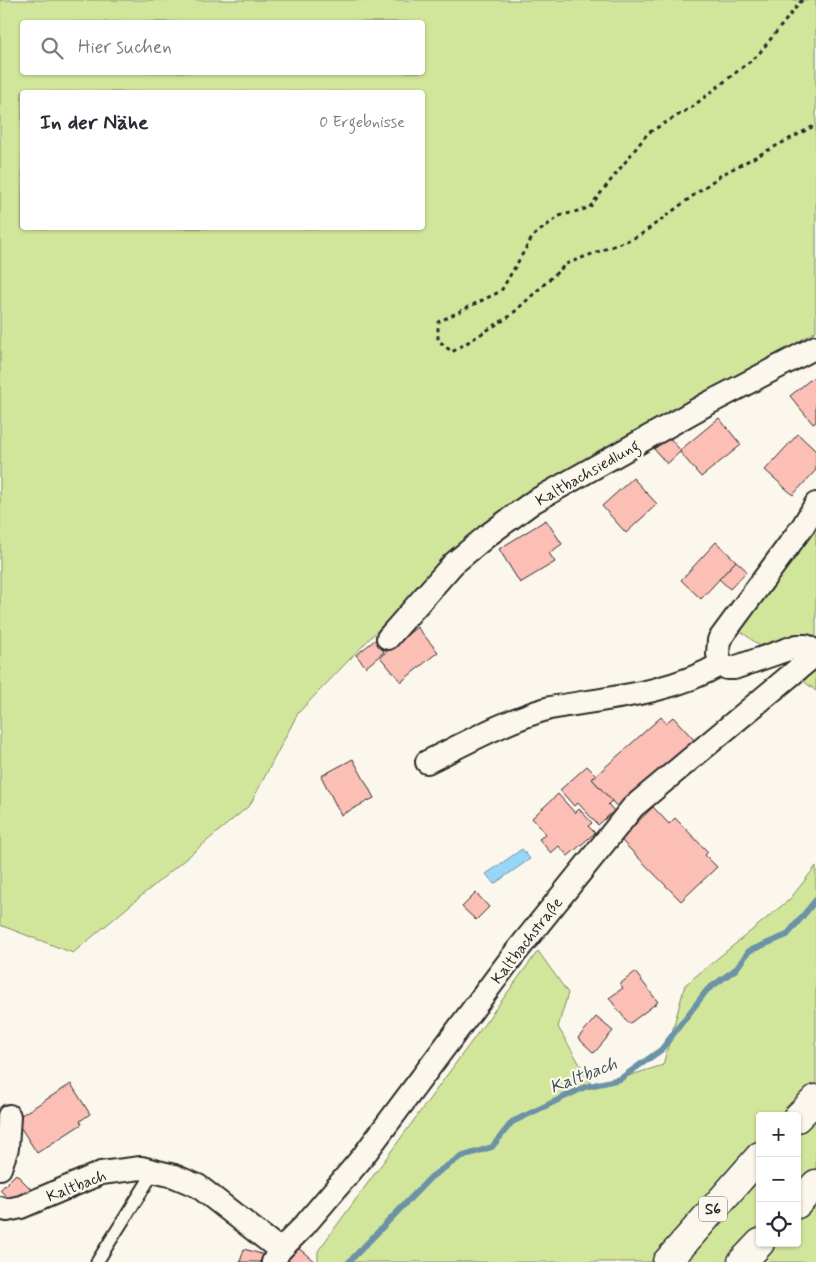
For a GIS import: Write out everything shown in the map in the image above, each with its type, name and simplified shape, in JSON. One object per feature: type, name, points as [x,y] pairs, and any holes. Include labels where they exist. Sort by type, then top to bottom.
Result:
[{"type":"highway","points":[[801,1114],[816,1099]]},
{"type":"highway","name":"S6","points":[[667,1262],[759,1157]]},
{"type":"highway","points":[[799,1202],[816,1184]]},
{"type":"highway","points":[[742,1262],[756,1247]]},
{"type":"street","name":"Kaltbachsiedlung","points":[[388,638],[453,564],[488,535],[534,502],[707,404],[816,348]]},
{"type":"street","points":[[816,504],[803,526],[719,640],[718,654],[721,664],[727,668],[734,668],[797,646],[806,646],[816,653]]},
{"type":"street","name":"Kaltbachstraße","points":[[277,1256],[361,1159],[512,957],[633,807],[816,653]]},
{"type":"street","points":[[428,762],[513,719],[550,708],[664,688],[710,671],[721,664]]},
{"type":"street","points":[[0,1168],[7,1148],[10,1116]]},
{"type":"street","name":"Kaltbach","points":[[0,1208],[7,1210],[21,1207],[101,1173],[141,1168],[155,1170],[198,1186],[277,1256]]},
{"type":"lane","points":[[97,1262],[155,1170]]},
{"type":"path","points":[[802,0],[757,56],[692,107],[648,133],[589,208],[559,216],[534,236],[501,291],[438,322],[438,340],[452,352],[510,316],[566,264],[639,236],[721,175],[816,125]]},
{"type":"green space","points":[[0,0],[816,0],[816,331],[678,416],[484,524],[447,558],[298,713],[250,805],[73,953],[0,925]]},
{"type":"green space","points":[[816,519],[816,691],[737,628]]},
{"type":"green space","points":[[816,866],[816,1262],[318,1262],[318,1251],[538,951],[568,993],[558,1027],[593,1087],[663,1065],[685,985],[790,899]]},
{"type":"water","points":[[522,849],[530,859],[494,884],[486,874]]},
{"type":"building","points":[[816,375],[816,422],[813,424],[790,396]]},
{"type":"building","points":[[719,418],[741,445],[701,477],[679,451]]},
{"type":"building","points":[[798,434],[816,451],[816,470],[793,495],[765,470]]},
{"type":"building","points":[[669,437],[681,451],[667,464],[654,449]]},
{"type":"building","points":[[633,478],[657,504],[626,533],[602,506]]},
{"type":"building","points":[[546,520],[562,544],[549,553],[555,562],[520,583],[499,549]]},
{"type":"building","points":[[716,542],[736,561],[701,599],[681,580]]},
{"type":"building","points":[[736,561],[747,571],[730,589],[719,579]]},
{"type":"building","points":[[417,627],[438,652],[401,682],[380,657]]},
{"type":"building","points":[[375,640],[384,652],[366,667],[356,655]]},
{"type":"building","points":[[661,717],[666,723],[673,717],[697,743],[620,810],[592,779]]},
{"type":"building","points":[[353,759],[374,798],[341,815],[321,776]]},
{"type":"building","points":[[587,766],[596,775],[592,779],[612,801],[608,804],[614,811],[598,825],[578,803],[574,806],[560,790]]},
{"type":"building","points":[[558,794],[575,813],[579,809],[592,823],[588,826],[595,833],[568,856],[559,846],[551,853],[539,839],[546,834],[532,818]]},
{"type":"building","points":[[653,807],[669,824],[675,818],[708,852],[705,855],[717,867],[681,901],[620,839]]},
{"type":"building","points":[[476,893],[489,907],[476,920],[462,907]]},
{"type":"building","points":[[635,972],[658,1002],[629,1024],[609,998],[623,988],[620,984]]},
{"type":"building","points":[[596,1017],[613,1031],[594,1053],[578,1038]]},
{"type":"building","points":[[71,1084],[90,1114],[80,1121],[82,1124],[37,1153],[15,1119]]},
{"type":"building","points":[[16,1174],[31,1189],[15,1205],[0,1190]]},
{"type":"building","points":[[293,1245],[302,1251],[315,1262],[282,1262]]},
{"type":"building","points":[[244,1249],[268,1256],[266,1262],[240,1262]]},
{"type":"waterway","name":"Kaltbach","points":[[349,1262],[431,1177],[460,1157],[492,1147],[512,1122],[585,1087],[620,1079],[661,1050],[707,990],[736,969],[749,951],[787,935],[816,900]]}]
